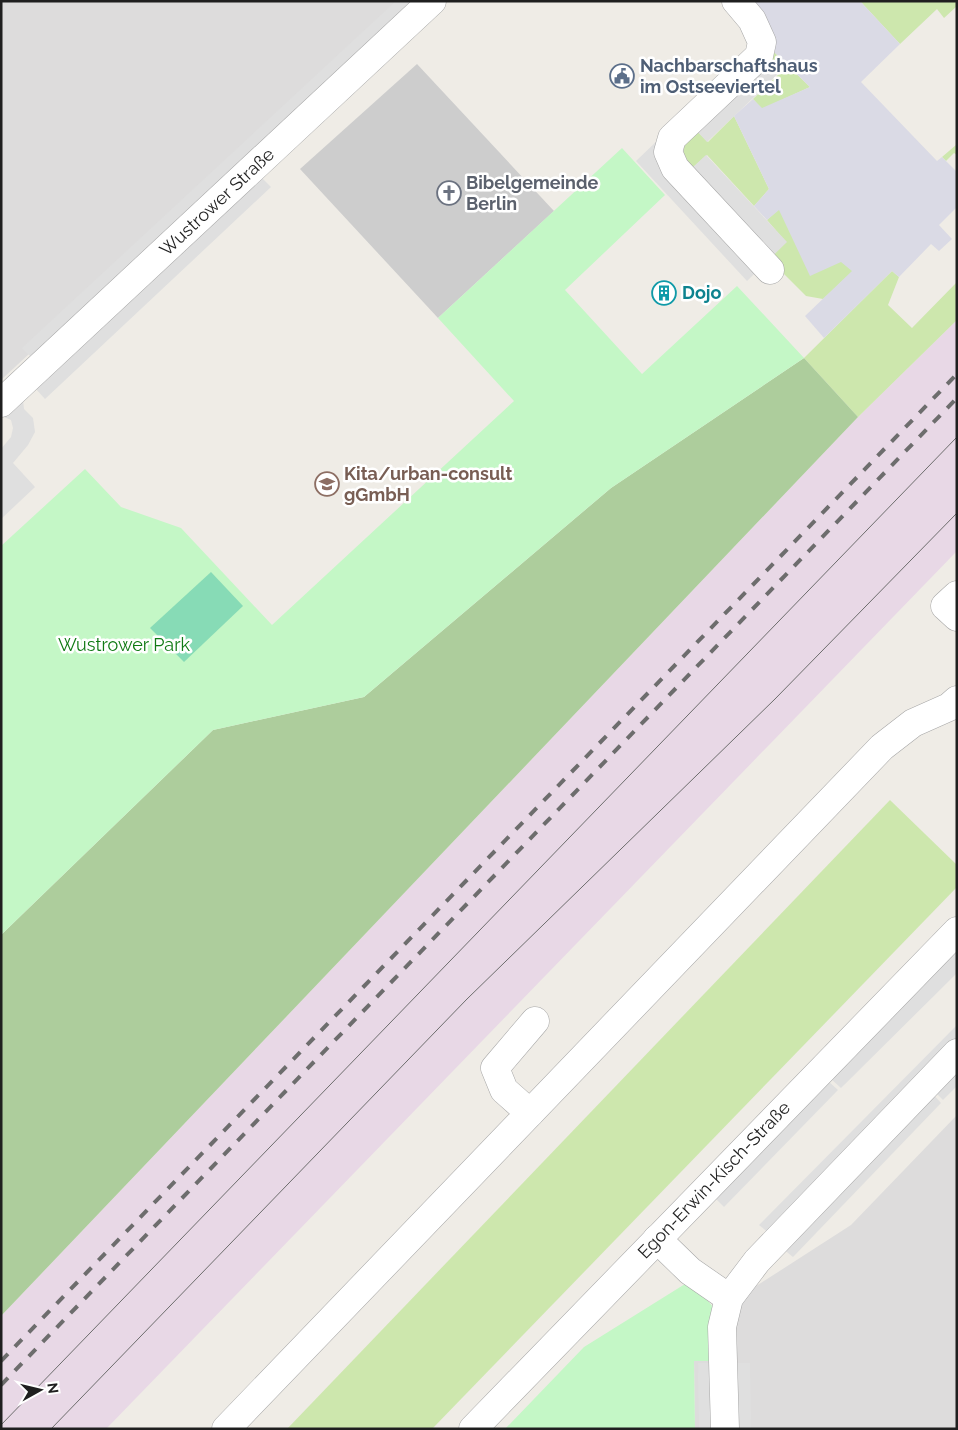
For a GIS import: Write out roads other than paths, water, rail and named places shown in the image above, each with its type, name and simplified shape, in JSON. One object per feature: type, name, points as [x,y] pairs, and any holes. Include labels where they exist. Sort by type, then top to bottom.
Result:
[{"type":"street","name":"Wustrower Straße","points":[[5,393],[432,1]]},
{"type":"street","points":[[736,1],[752,20],[762,42],[759,56],[672,138],[668,152],[675,168],[770,270]]},
{"type":"street","points":[[957,595],[945,606],[957,618]]},
{"type":"street","points":[[226,1429],[882,747],[913,723],[950,707],[957,700]]},
{"type":"street","name":"Egon-Erwin-Kisch-Straße","points":[[473,1429],[957,931]]},
{"type":"street","points":[[530,1113],[504,1090],[495,1068],[535,1021]]},
{"type":"street","points":[[724,1429],[722,1327],[729,1298],[757,1261],[957,1054]]},
{"type":"street","points":[[657,1239],[690,1271],[729,1298]]},
{"type":"tram line","points":[[1,1425],[957,437]]},
{"type":"tram line","points":[[51,1429],[467,999],[775,699],[957,513]]},
{"type":"railway","points":[[1,1361],[957,374]]},
{"type":"railway","points":[[1,1385],[957,398]]},
{"type":"place","name":"Nachbarschaftshaus im Ostseeviertel","points":[[622,76]]},
{"type":"place","name":"Bibelgemeinde Berlin","points":[[449,193]]},
{"type":"place","name":"Dojo","points":[[664,293]]},
{"type":"place","name":"Kita/urban-consult gGmbH","points":[[327,484]]},
{"type":"park label","name":"Wustrower Park","points":[[124,645]]}]
